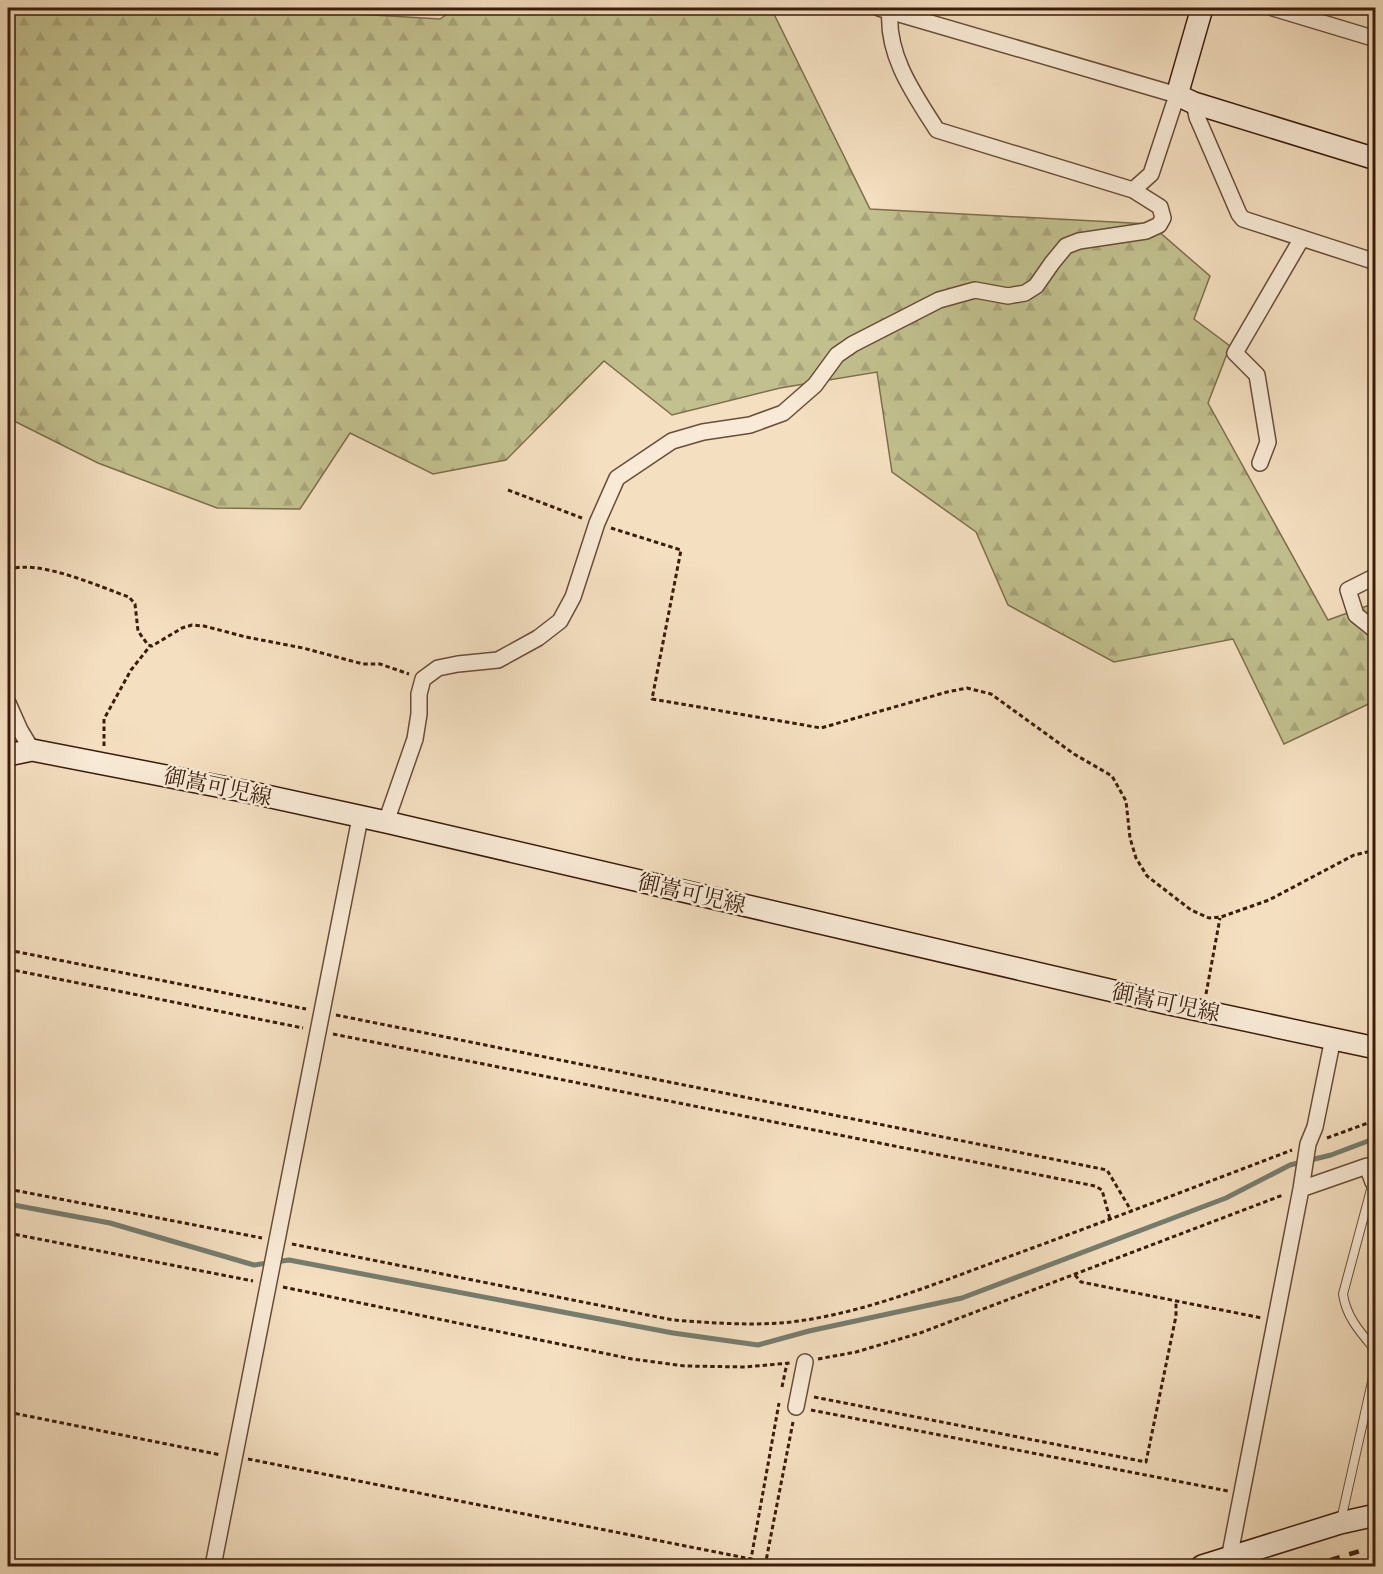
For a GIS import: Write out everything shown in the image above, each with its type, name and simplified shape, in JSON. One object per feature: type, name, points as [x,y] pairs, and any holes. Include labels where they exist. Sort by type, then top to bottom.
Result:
[{"type":"main road","points":[[1202,8],[1185,99],[1376,159]]},
{"type":"main road","name":"御嵩可児線","points":[[8,755],[32,750],[248,792],[1376,1048]]},
{"type":"main road","points":[[1202,1566],[1228,1562],[1340,1522],[1376,1515]]},
{"type":"street","points":[[1274,8],[1376,39]]},
{"type":"street","points":[[884,9],[1185,99],[1197,117],[1243,219],[1376,262]]},
{"type":"street","points":[[386,822],[416,739],[419,694],[423,679],[438,668],[498,660],[552,629],[567,611],[597,523],[617,478],[672,441],[704,432],[750,425],[783,413],[815,385],[837,355],[853,344],[939,300],[975,290],[1008,296],[1025,293],[1036,286],[1066,246],[1079,241],[1146,231],[1159,225],[1163,218],[1160,207],[1133,190],[937,130],[903,75],[884,9]]},
{"type":"street","points":[[1133,190],[1151,174],[1185,99]]},
{"type":"street","points":[[1260,463],[1268,442],[1257,375],[1234,353],[1302,238]]},
{"type":"street","points":[[1376,576],[1348,590],[1356,615],[1376,631]]},
{"type":"street","points":[[8,703],[32,750]]},
{"type":"street","points":[[213,1566],[360,818]]},
{"type":"street","points":[[1228,1562],[1276,1321],[1307,1147],[1315,1127],[1333,1038]]},
{"type":"street","points":[[1301,1189],[1371,1164],[1374,1183]]},
{"type":"street","points":[[797,1400],[805,1362]]},
{"type":"lane","points":[[1374,1183],[1343,1294],[1344,1304],[1352,1321],[1376,1351]]},
{"type":"lane","points":[[1340,1522],[1376,1364]]},
{"type":"path","points":[[508,490],[597,523],[681,549],[652,699],[821,728],[967,688],[991,694],[1074,753],[1112,776],[1126,801],[1130,838],[1136,858],[1147,876],[1191,910],[1209,918],[1221,917],[1269,900],[1354,855],[1376,850]]},
{"type":"path","points":[[8,570],[15,566],[30,566],[50,570],[129,597],[135,604],[138,631],[150,646]]},
{"type":"path","points":[[103,763],[104,719],[131,670],[150,646],[192,625],[303,648],[363,664],[380,664],[423,679]]},
{"type":"path","points":[[1203,1010],[1221,917]]},
{"type":"path","points":[[8,950],[1107,1170],[1132,1212]]},
{"type":"path","points":[[8,969],[1095,1186],[1102,1191],[1110,1220]]},
{"type":"path","points":[[8,1189],[277,1240],[673,1320],[732,1324],[790,1322],[846,1313],[903,1296],[1376,1120]]},
{"type":"path","points":[[8,1233],[633,1359],[685,1366],[745,1367],[805,1362],[856,1352],[920,1333],[1301,1189]]},
{"type":"path","points":[[1075,1275],[1081,1282],[1276,1321]]},
{"type":"path","points":[[797,1400],[1146,1462],[1176,1316],[1176,1301]]},
{"type":"path","points":[[8,1412],[751,1558],[787,1363]]},
{"type":"path","points":[[797,1400],[1242,1493]]},
{"type":"path","points":[[765,1566],[797,1400]]},
{"type":"green space","points":[[8,8],[254,8],[440,19],[456,8],[771,8],[870,209],[1150,224],[1210,276],[1194,319],[1230,346],[1208,403],[1328,620],[1375,603],[1375,701],[1284,744],[1233,639],[1114,662],[1008,605],[976,532],[892,472],[877,372],[780,388],[672,415],[604,361],[506,460],[433,474],[350,433],[300,509],[217,508],[98,463],[8,418]]},
{"type":"waterway","points":[[8,1204],[110,1223],[254,1265],[289,1260],[673,1333],[758,1345],[809,1331],[962,1298],[1226,1198],[1290,1165],[1331,1155],[1376,1138]]},
{"type":"railway","points":[[1311,1566],[1376,1546]]}]
